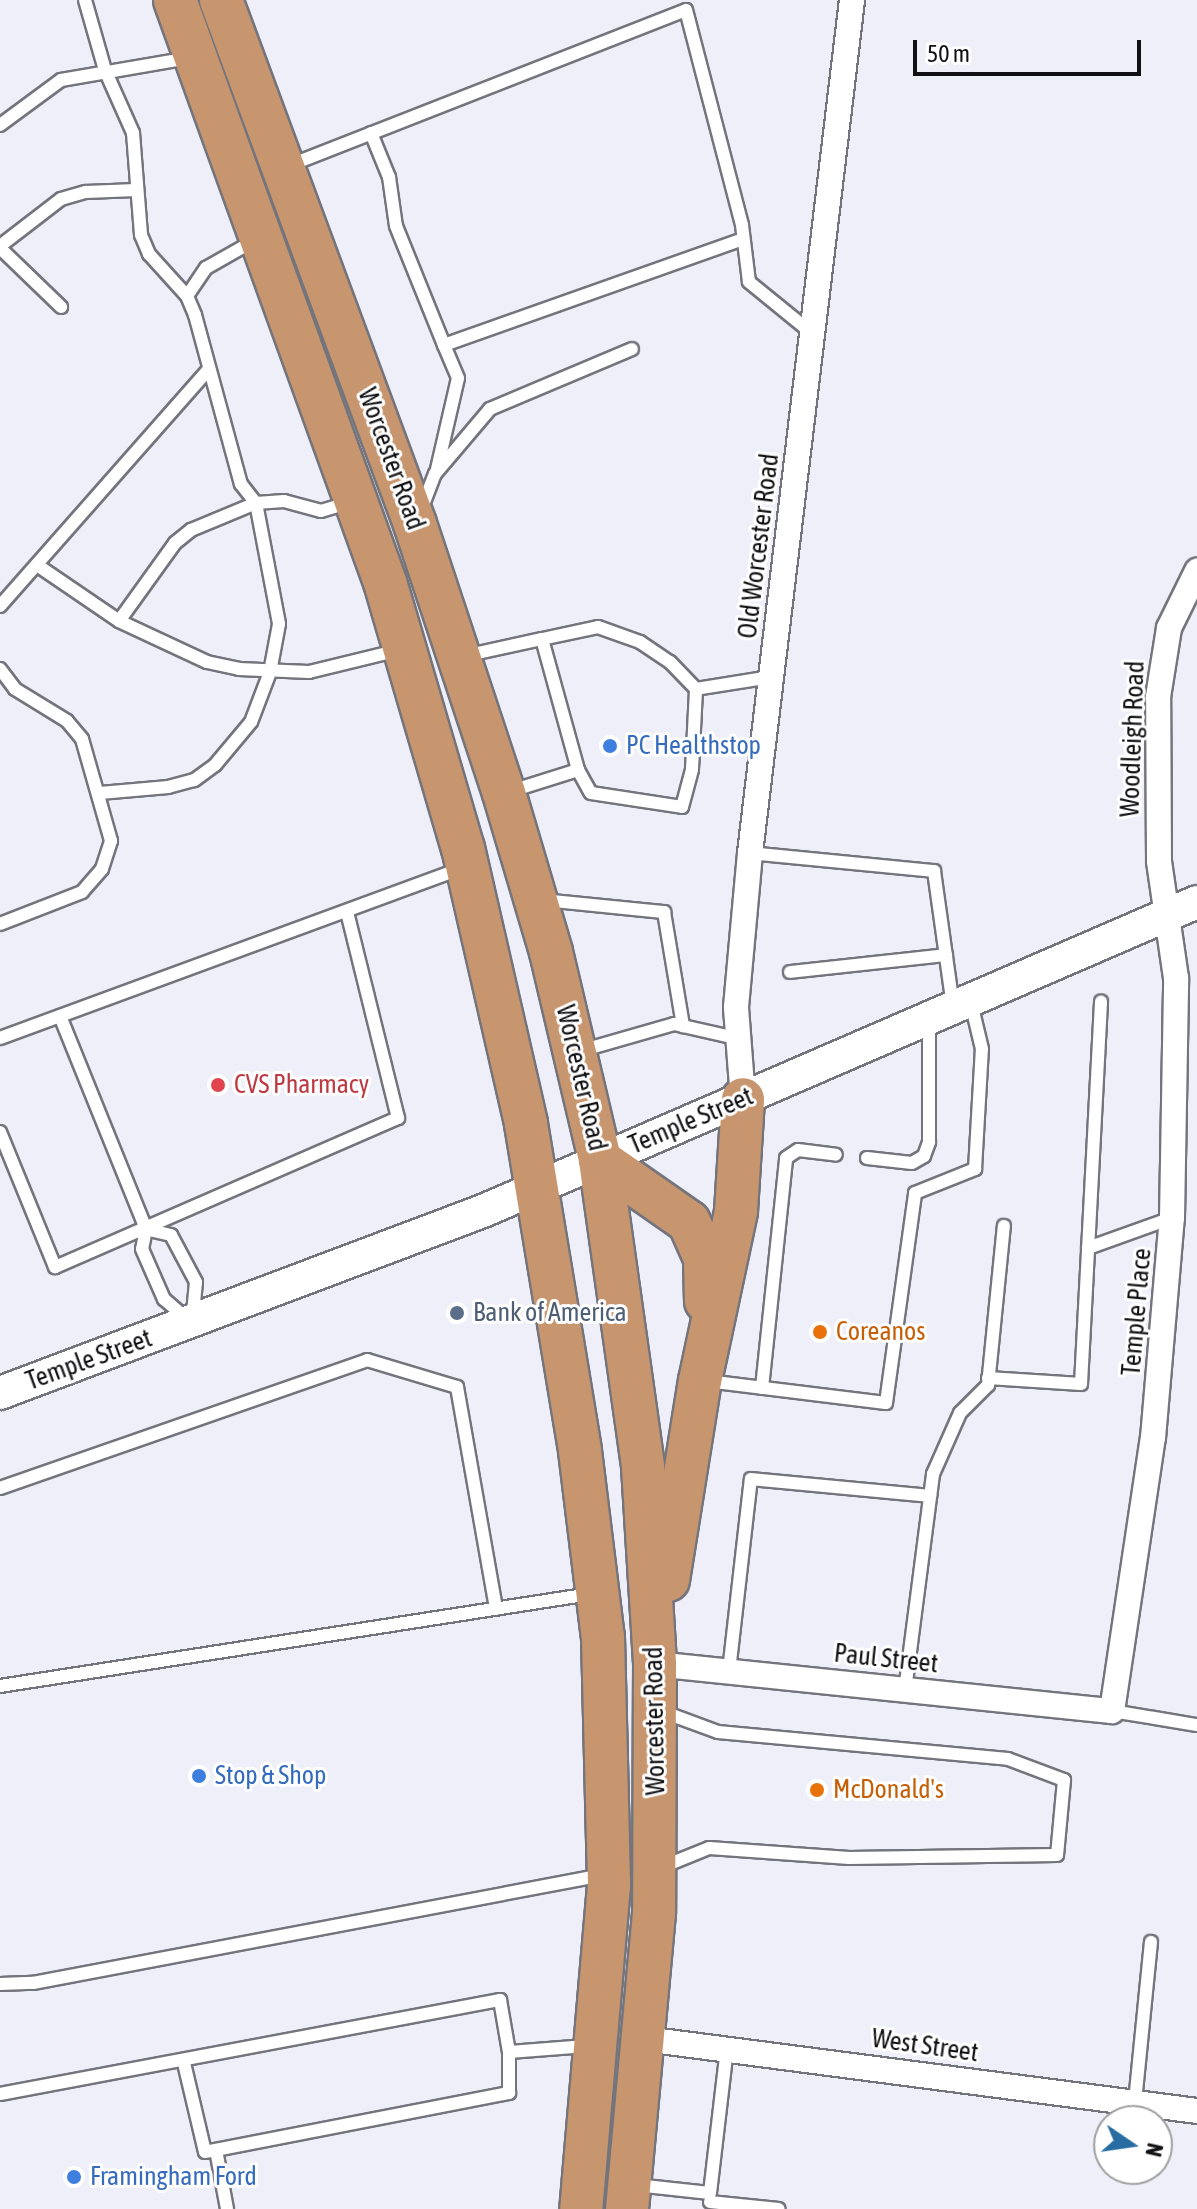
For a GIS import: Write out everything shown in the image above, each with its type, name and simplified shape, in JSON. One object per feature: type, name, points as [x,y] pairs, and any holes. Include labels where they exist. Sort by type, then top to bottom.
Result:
[{"type":"highway","name":"Worcester Road","points":[[175,0],[356,500],[405,649],[467,866],[538,1187],[599,1593],[609,1873],[598,2045],[581,2209]]},
{"type":"highway","name":"Worcester Road","points":[[221,0],[415,524],[504,793],[576,1052],[600,1160],[643,1467],[655,1664],[656,1869],[645,2039],[628,2197]]},
{"type":"highway","points":[[655,1664],[700,1381],[736,1211],[743,1099]]},
{"type":"highway","points":[[600,1160],[671,1205],[698,1238],[708,1285],[700,1381]]},
{"type":"street","name":"Old Worcester Road","points":[[743,1099],[736,1038],[750,853],[852,0]]},
{"type":"street","name":"Woodleigh Road","points":[[1183,908],[1158,835],[1158,697],[1169,628],[1197,571]]},
{"type":"street","name":"Temple Street","points":[[0,1393],[192,1323],[538,1187],[1183,908]]},
{"type":"street","name":"Temple Place","points":[[1112,1711],[1152,1453],[1172,1218],[1185,1151],[1176,978],[1183,908]]},
{"type":"street","name":"Paul Street","points":[[655,1664],[1112,1711]]},
{"type":"street","name":"West Street","points":[[645,2039],[1197,2111]]},
{"type":"lane","points":[[85,0],[105,70],[133,133],[141,235],[149,254],[187,296],[241,484],[256,503],[278,599],[270,672],[251,722],[215,765],[194,780],[168,787],[100,793]]},
{"type":"lane","points":[[283,168],[686,5],[743,239],[749,282],[813,334]]},
{"type":"lane","points":[[0,125],[44,88],[105,70],[195,56]]},
{"type":"lane","points":[[371,133],[389,177],[396,226],[458,378],[435,474],[415,524]]},
{"type":"lane","points":[[61,307],[0,247],[61,199],[86,192],[136,190]]},
{"type":"lane","points":[[187,296],[206,268],[261,238]]},
{"type":"lane","points":[[444,345],[743,239]]},
{"type":"lane","points":[[435,474],[490,409],[632,349]]},
{"type":"lane","points":[[0,606],[209,369]]},
{"type":"lane","points":[[119,621],[175,543],[191,530],[256,503],[284,501],[321,511],[356,500]]},
{"type":"lane","points":[[37,565],[119,621],[207,662],[270,672],[309,672],[405,649]]},
{"type":"lane","points":[[459,658],[542,639],[598,627],[640,642],[670,662],[696,689],[692,769],[682,807],[591,793],[578,770],[542,639]]},
{"type":"lane","points":[[0,669],[15,689],[75,730],[100,793],[111,841],[93,882],[68,901],[0,924]]},
{"type":"lane","points":[[696,689],[771,677]]},
{"type":"lane","points":[[504,793],[578,770]]},
{"type":"lane","points":[[750,853],[934,871],[951,1009],[929,1142],[924,1156],[912,1163],[867,1158]]},
{"type":"lane","points":[[0,1038],[467,866]]},
{"type":"lane","points":[[535,899],[664,912],[683,1026]]},
{"type":"lane","points":[[0,1132],[55,1267],[398,1118],[347,912]]},
{"type":"lane","points":[[790,972],[946,955]]},
{"type":"lane","points":[[988,1378],[1081,1384],[1101,1002]]},
{"type":"lane","points":[[700,1381],[886,1403],[915,1193],[975,1169],[982,1049],[951,1009]]},
{"type":"lane","points":[[60,1016],[146,1229],[142,1249],[164,1299],[192,1323]]},
{"type":"lane","points":[[576,1052],[683,1026],[736,1038]]},
{"type":"lane","points":[[762,1388],[786,1158],[798,1150],[836,1155]]},
{"type":"lane","points":[[1088,1248],[1172,1218]]},
{"type":"lane","points":[[905,1690],[933,1474],[960,1413],[988,1378],[1004,1226]]},
{"type":"lane","points":[[146,1229],[171,1235],[196,1282],[192,1323]]},
{"type":"lane","points":[[0,1488],[367,1360],[457,1387],[496,1609]]},
{"type":"lane","points":[[729,1671],[751,1479],[930,1496]]},
{"type":"lane","points":[[0,1686],[599,1593]]},
{"type":"lane","points":[[655,1708],[718,1732],[1008,1759],[1064,1780],[1057,1855],[849,1858],[709,1848],[656,1869]]},
{"type":"lane","points":[[1112,1711],[1197,1725]]},
{"type":"lane","points":[[0,1984],[49,1980],[609,1873]]},
{"type":"lane","points":[[1135,2102],[1151,1942]]},
{"type":"lane","points":[[0,2094],[184,2063],[500,2000],[509,2052],[509,2093],[205,2152],[184,2063]]},
{"type":"lane","points":[[509,2052],[598,2045]]},
{"type":"lane","points":[[710,2201],[727,2048]]},
{"type":"lane","points":[[216,2150],[227,2209]]},
{"type":"lane","points":[[628,2197],[710,2201],[779,2209]]},
{"type":"place","name":"PC Healthstop","points":[[610,746]]},
{"type":"place","name":"CVS Pharmacy","points":[[218,1085]]},
{"type":"place","name":"Bank of America","points":[[457,1313]]},
{"type":"place","name":"Coreanos","points":[[820,1332]]},
{"type":"place","name":"Stop & Shop","points":[[199,1776]]},
{"type":"place","name":"McDonald's","points":[[817,1790]]},
{"type":"place","name":"Framingham Ford","points":[[74,2177]]}]
